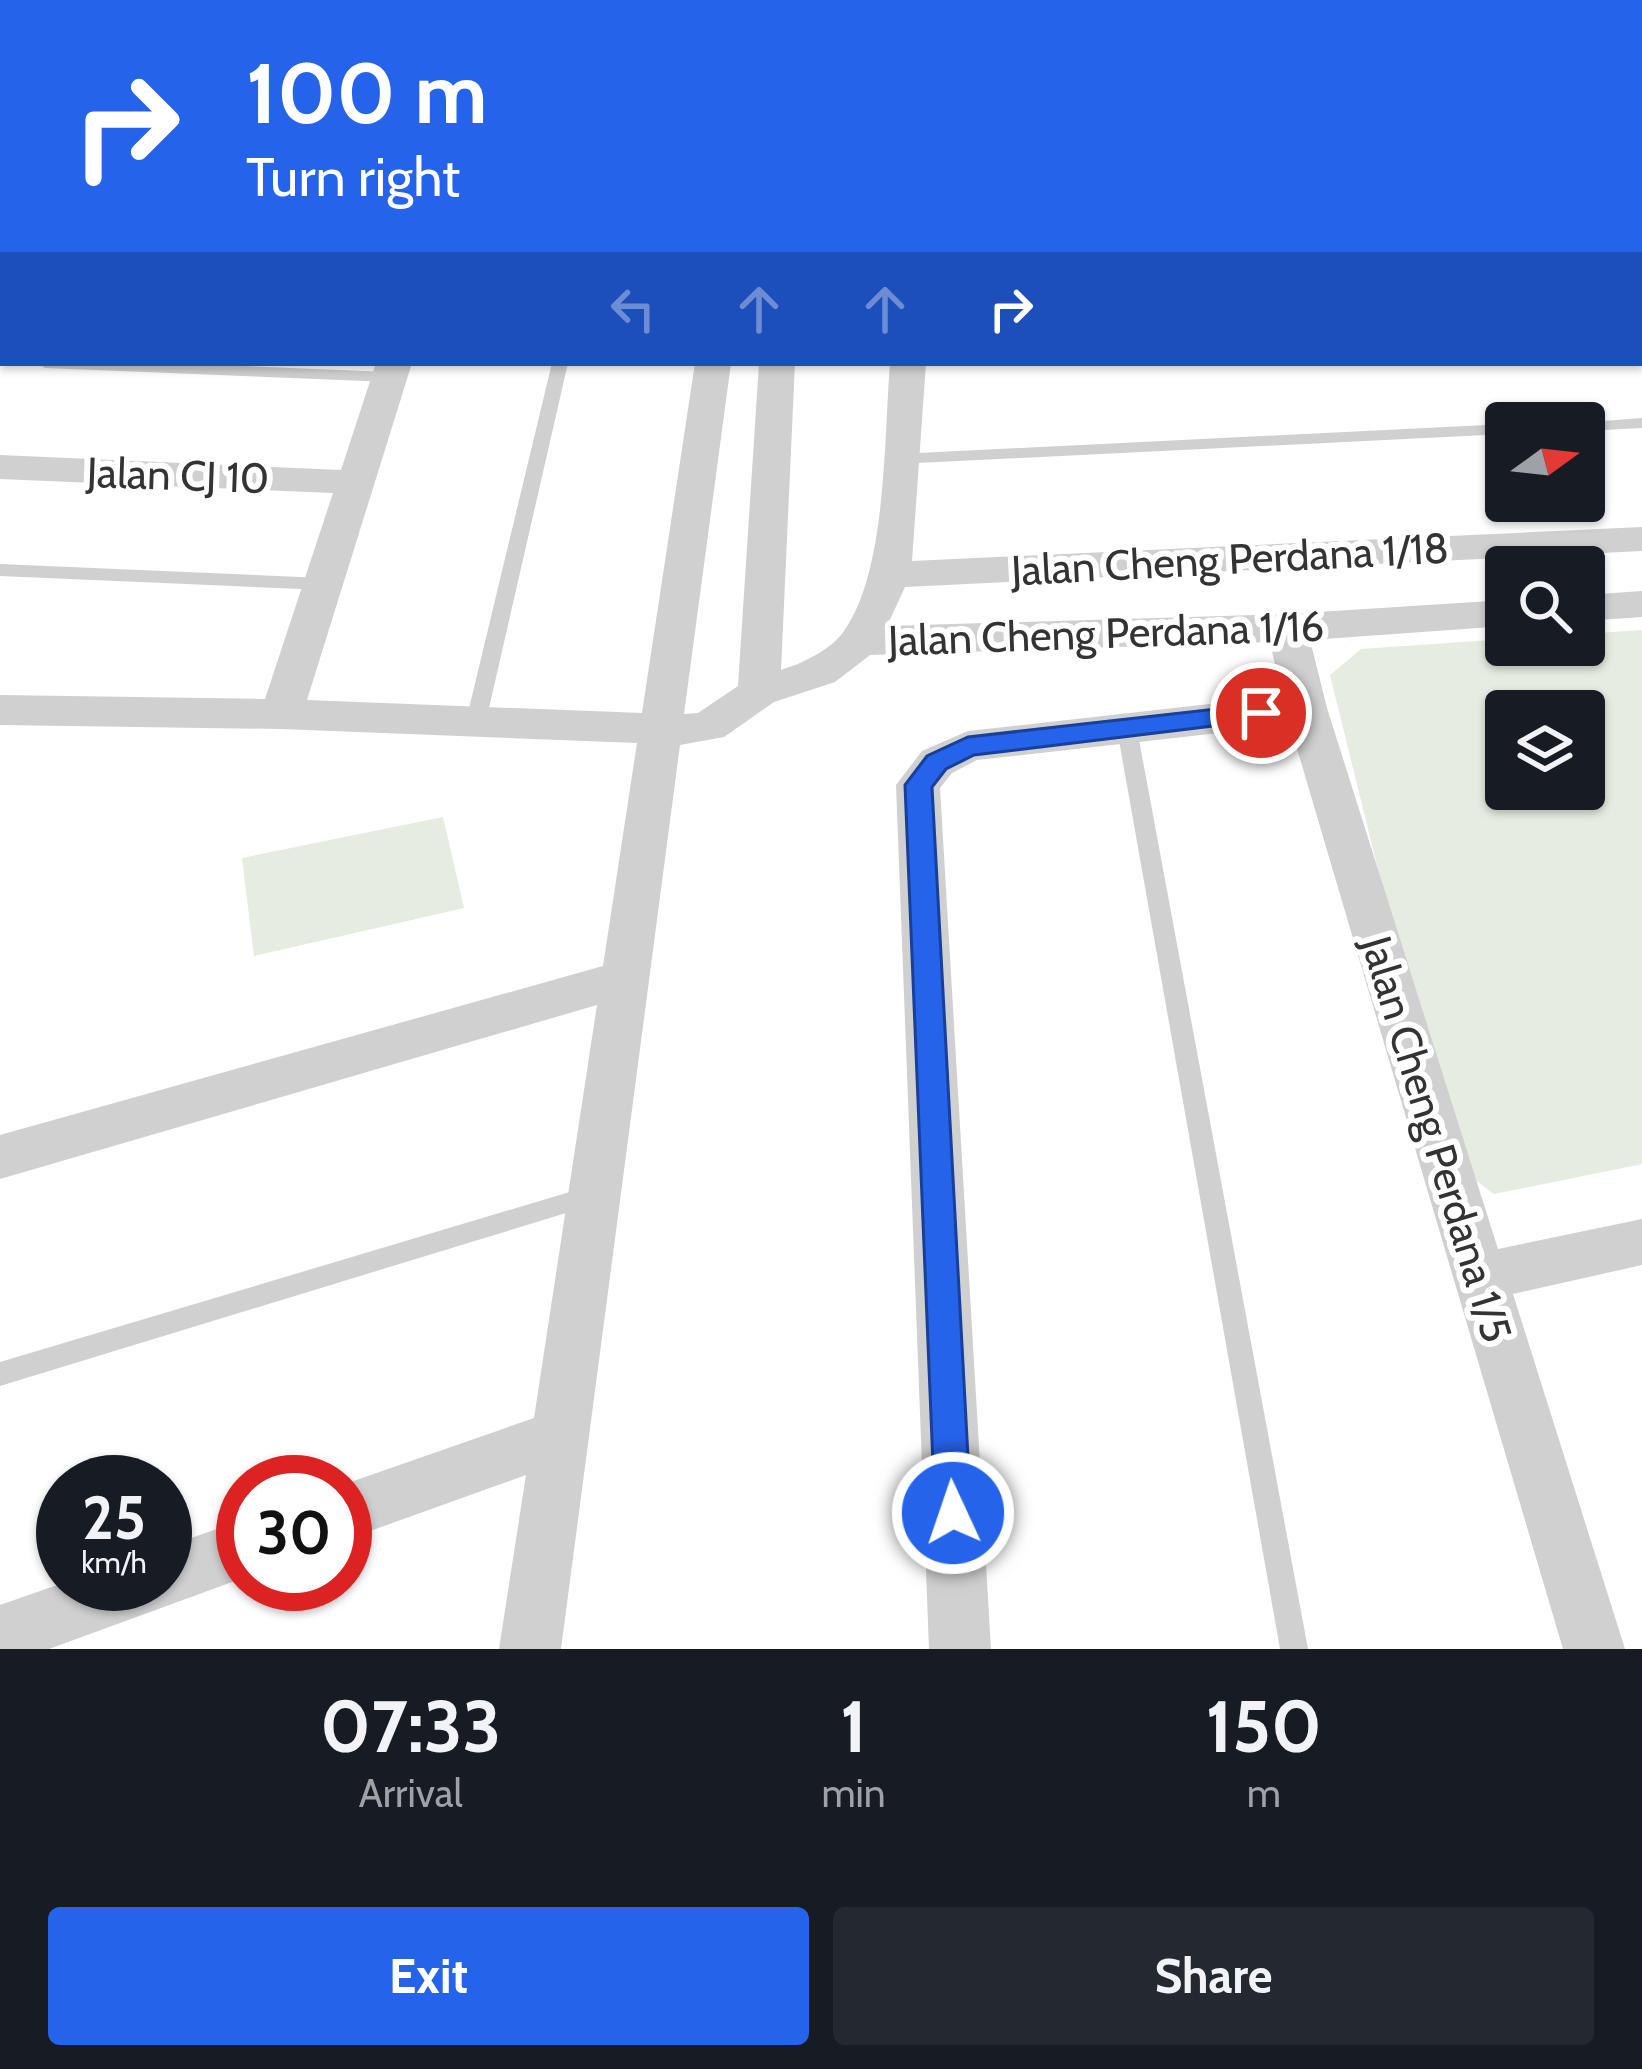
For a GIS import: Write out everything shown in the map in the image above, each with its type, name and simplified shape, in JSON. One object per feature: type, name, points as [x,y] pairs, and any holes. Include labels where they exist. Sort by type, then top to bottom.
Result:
[{"type":"street","points":[[530,1649],[713,366]]},
{"type":"street","points":[[758,692],[777,366]]},
{"type":"street","points":[[860,641],[891,575],[908,366]]},
{"type":"street","points":[[280,714],[391,370]]},
{"type":"street","name":"Jalan CJ 10","points":[[0,467],[355,482]]},
{"type":"street","name":"Jalan Cheng Perdana 1/18","points":[[891,575],[1642,539]]},
{"type":"street","points":[[1605,607],[1642,604]]},
{"type":"street","name":"Jalan Cheng Perdana 1/16","points":[[0,710],[280,714],[658,731],[709,726],[758,692],[820,672],[860,641],[1286,628],[1485,615]]},
{"type":"street","name":"Jalan Cheng Perdana 1/5","points":[[1286,628],[1306,708],[1594,1649]]},
{"type":"street","points":[[960,1649],[918,785],[937,762],[968,746],[1306,708]]},
{"type":"street","points":[[0,1157],[626,978]]},
{"type":"street","points":[[1479,1277],[1642,1242]]},
{"type":"street","points":[[372,1502],[557,1437]]},
{"type":"street","points":[[0,1636],[70,1611]]},
{"type":"lane","points":[[193,366],[391,370]]},
{"type":"lane","points":[[476,722],[559,366]]},
{"type":"lane","points":[[1605,425],[1642,423]]},
{"type":"lane","points":[[898,459],[1485,431]]},
{"type":"lane","points":[[0,570],[323,584]]},
{"type":"lane","points":[[1126,729],[1294,1649]]},
{"type":"lane","points":[[0,1374],[596,1194]]},
{"type":"shaded area","points":[[1642,630],[1642,1164],[1494,1194],[1450,1161],[1330,675],[1361,649],[1485,640],[1485,666],[1605,666],[1605,633]]},
{"type":"shaded area","points":[[443,817],[464,908],[254,956],[242,858]]},
{"type":"route","points":[[953,1513],[918,785],[937,762],[968,746],[1261,713]]}]
